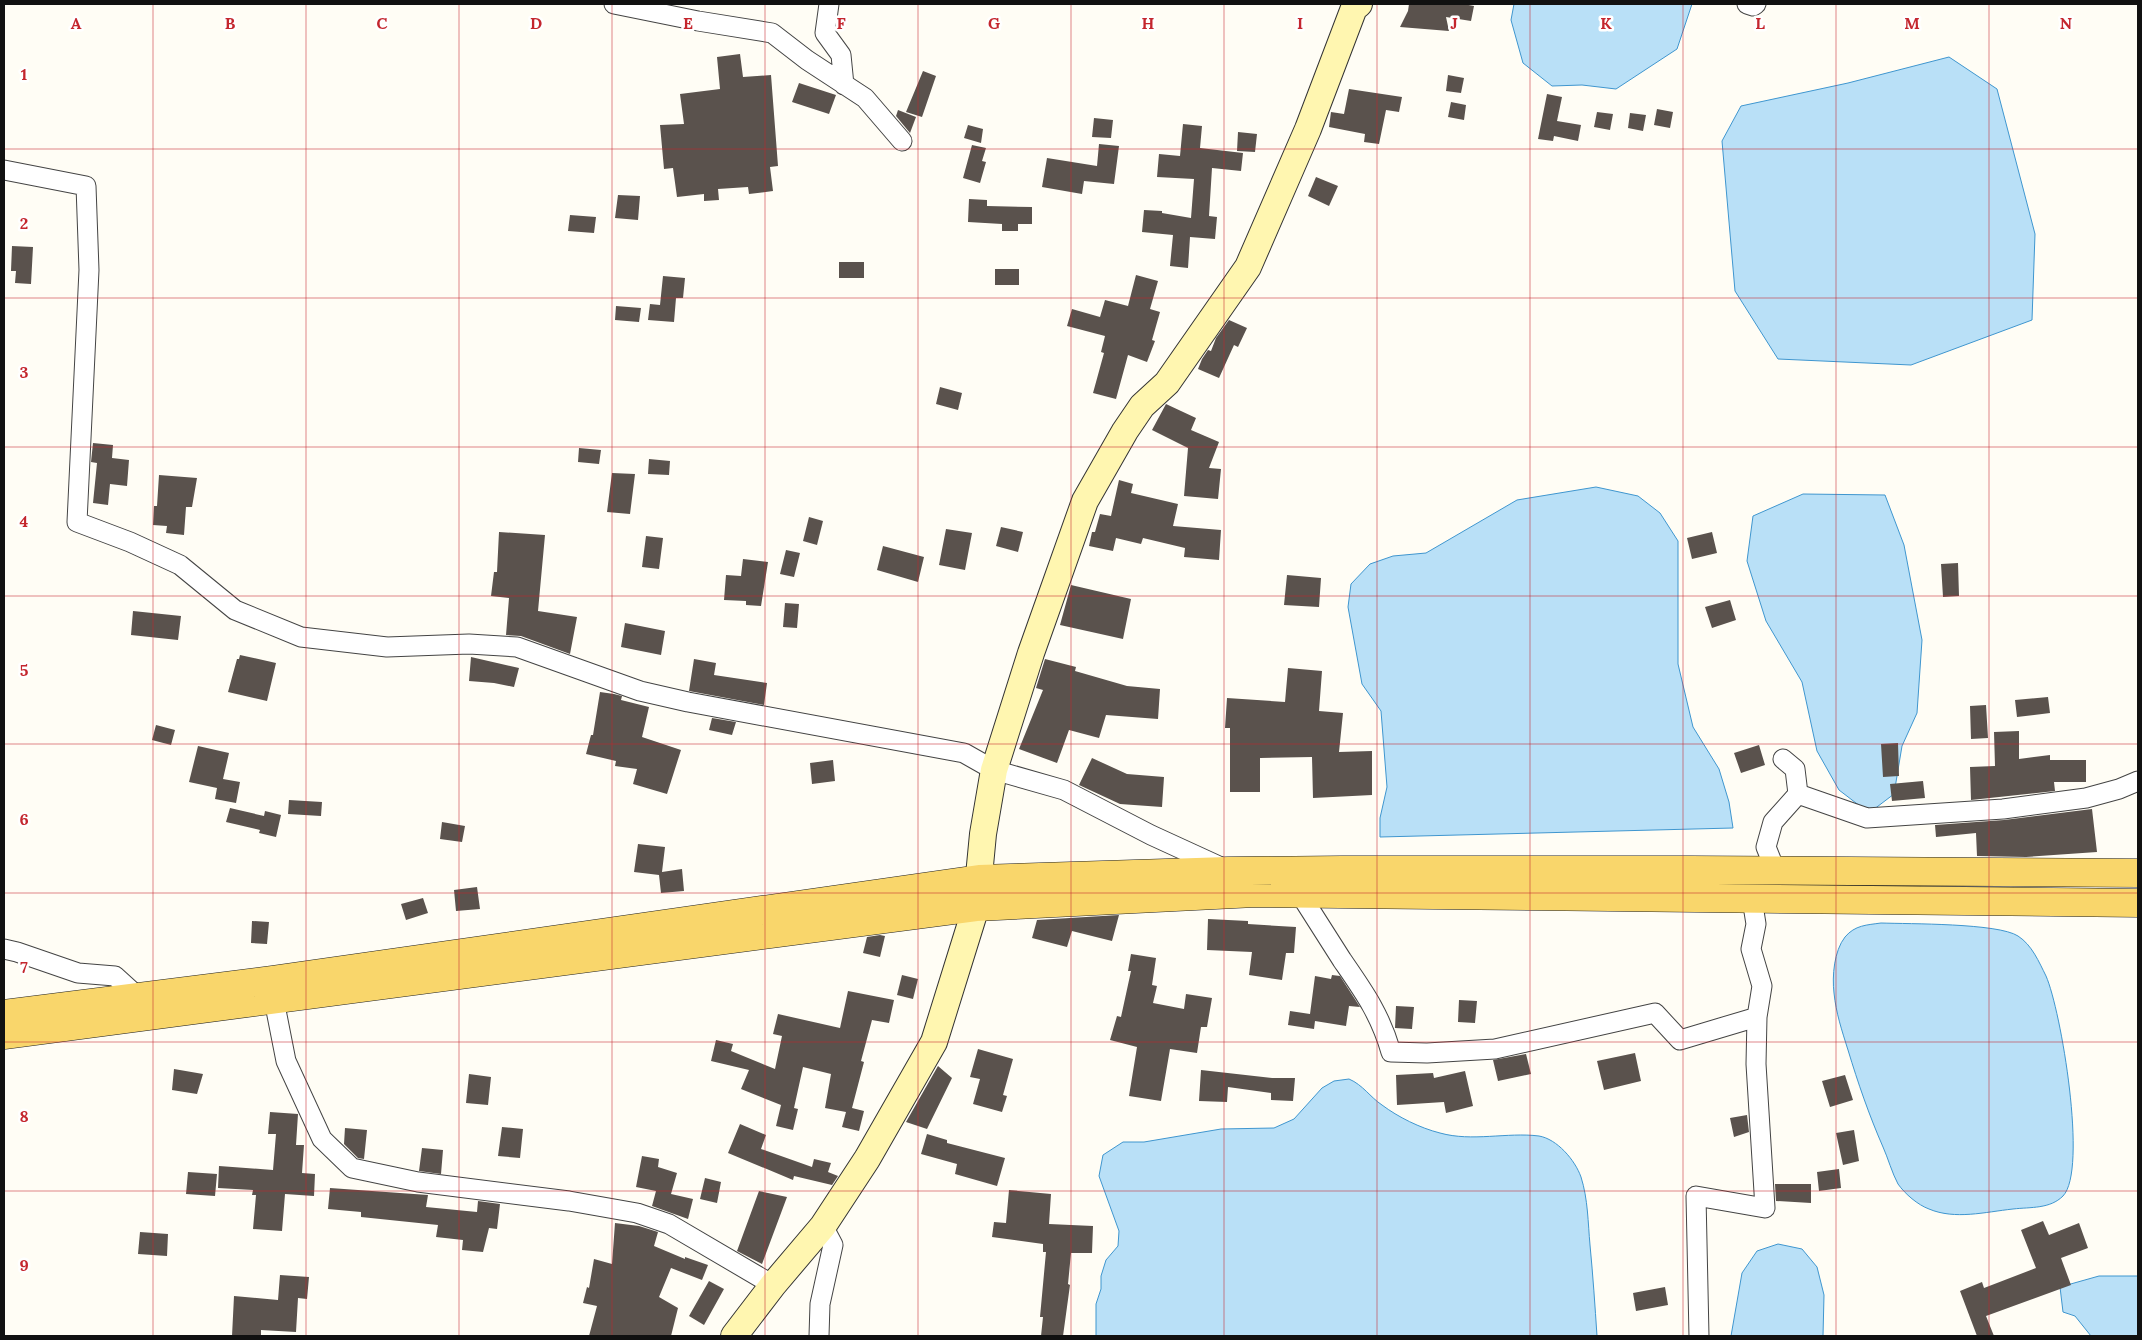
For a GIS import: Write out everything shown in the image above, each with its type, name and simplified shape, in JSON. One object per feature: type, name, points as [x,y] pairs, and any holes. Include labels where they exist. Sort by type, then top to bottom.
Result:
[{"type":"main road","points":[[734,1336],[773,1285],[823,1226],[867,1159],[934,1042],[976,907],[984,834],[994,770],[1031,653],[1085,501],[1125,431],[1142,406],[1167,382],[1248,267],[1308,129],[1354,8],[1359,4]]},
{"type":"main road","points":[[4,1014],[137,996],[273,990],[976,907],[1255,892],[1296,882],[1690,870],[2138,873]]},
{"type":"main road","points":[[4,1034],[979,880],[1228,871],[1296,882],[1752,898],[2138,903]]},
{"type":"street","points":[[614,4],[698,21],[772,33],[807,60],[865,98],[902,142]]},
{"type":"street","points":[[830,4],[825,33],[841,56],[844,84]]},
{"type":"street","points":[[1747,4],[1752,6],[1756,4]]},
{"type":"street","points":[[4,170],[86,186],[90,270],[77,522],[130,542],[180,565],[235,610],[301,637],[387,647],[469,644],[518,647],[640,691],[698,704],[964,753],[994,770],[1064,790],[1151,835],[1228,871]]},
{"type":"street","points":[[1776,872],[1766,847],[1773,822],[1798,794],[1795,769],[1783,759]]},
{"type":"street","points":[[1798,794],[1867,818],[2003,809],[2086,798],[2119,789],[2138,781]]},
{"type":"street","points":[[1296,882],[1366,993],[1384,1028],[1391,1052],[1427,1053],[1495,1049],[1655,1014],[1680,1040],[1757,1017]]},
{"type":"street","points":[[1699,1336],[1696,1196],[1765,1208],[1756,1064],[1757,1017],[1762,986],[1751,949],[1756,924],[1752,898]]},
{"type":"street","points":[[4,949],[78,974],[115,976],[137,996]]},
{"type":"street","points":[[273,990],[286,1061],[322,1138],[352,1168],[418,1182],[569,1201],[637,1213],[669,1224],[773,1285]]},
{"type":"street","points":[[819,1336],[820,1304],[833,1245],[823,1226]]},
{"type":"water","points":[[1514,4],[1692,4],[1677,49],[1616,89],[1582,85],[1552,86],[1523,63],[1511,20]]},
{"type":"water","points":[[1949,57],[1997,89],[2035,234],[2032,320],[1911,365],[1778,359],[1735,291],[1722,141],[1741,106],[1848,83]]},
{"type":"water","points":[[1596,487],[1638,496],[1660,513],[1678,541],[1678,664],[1693,727],[1719,769],[1729,802],[1733,828],[1380,837],[1380,818],[1387,787],[1381,711],[1362,684],[1348,607],[1351,584],[1370,564],[1393,556],[1426,553],[1517,500]]},
{"type":"water","points":[[1803,494],[1885,495],[1904,545],[1922,640],[1917,713],[1902,746],[1894,794],[1869,813],[1839,790],[1817,751],[1802,682],[1766,621],[1747,561],[1753,516]]},
{"type":"water","points":[[1881,923],[1973,926],[2008,932],[2023,940],[2035,954],[2046,976],[2052,994],[2065,1054],[2070,1089],[2073,1155],[2070,1180],[2063,1196],[2058,1200],[2040,1207],[1960,1215],[1949,1214],[1920,1205],[1898,1184],[1856,1075],[1840,1022],[1833,986],[1836,956],[1845,937],[1857,928]]},
{"type":"water","points":[[1349,1079],[1395,1114],[1432,1131],[1464,1137],[1539,1136],[1552,1141],[1570,1157],[1581,1177],[1585,1194],[1597,1336],[1096,1336],[1096,1304],[1101,1289],[1101,1276],[1106,1260],[1118,1246],[1119,1231],[1099,1176],[1103,1155],[1123,1142],[1144,1142],[1221,1129],[1274,1128],[1294,1119],[1322,1088],[1334,1081]]},
{"type":"water","points":[[1778,1244],[1802,1249],[1817,1267],[1824,1295],[1823,1336],[1731,1336],[1742,1273],[1757,1251]]},
{"type":"water","points":[[2099,1276],[2138,1276],[2138,1336],[2091,1336],[2075,1316],[2063,1312],[2060,1287]]},
{"type":"building","points":[[1409,4],[1463,4],[1474,6],[1471,21],[1446,17],[1449,31],[1400,27],[1408,11]]},
{"type":"building","points":[[740,54],[743,77],[771,75],[778,166],[770,167],[773,191],[749,194],[748,187],[718,189],[719,200],[704,201],[704,194],[677,197],[673,168],[664,169],[660,125],[684,124],[680,94],[720,89],[717,57]]},
{"type":"building","points":[[923,71],[936,76],[922,117],[906,112]]},
{"type":"building","points":[[1448,75],[1464,78],[1461,93],[1446,91]]},
{"type":"building","points":[[799,83],[836,95],[829,114],[792,102]]},
{"type":"building","points":[[1349,89],[1402,97],[1399,112],[1386,110],[1379,144],[1364,142],[1365,134],[1329,127],[1331,112],[1344,114]]},
{"type":"building","points":[[1547,94],[1562,97],[1557,121],[1581,125],[1578,141],[1554,136],[1553,141],[1538,139]]},
{"type":"building","points":[[1451,102],[1466,105],[1464,120],[1448,117]]},
{"type":"building","points":[[1657,109],[1673,112],[1670,128],[1654,125]]},
{"type":"building","points":[[898,110],[916,117],[910,133],[896,116]]},
{"type":"building","points":[[1597,112],[1613,114],[1610,130],[1594,127]]},
{"type":"building","points":[[1630,113],[1646,115],[1643,131],[1628,128]]},
{"type":"building","points":[[1094,118],[1113,120],[1111,138],[1092,137]]},
{"type":"building","points":[[1183,124],[1202,126],[1200,148],[1243,153],[1241,171],[1212,168],[1209,216],[1217,217],[1215,239],[1190,237],[1188,268],[1170,266],[1173,235],[1142,232],[1144,210],[1162,211],[1162,213],[1191,218],[1194,179],[1157,177],[1159,154],[1180,156]]},
{"type":"building","points":[[968,125],[983,129],[981,143],[964,138]]},
{"type":"building","points":[[1238,132],[1257,134],[1255,152],[1237,151]]},
{"type":"building","points":[[1099,144],[1119,146],[1114,184],[1084,181],[1082,194],[1042,187],[1047,158],[1097,166]]},
{"type":"building","points":[[972,145],[986,148],[982,161],[986,162],[980,183],[963,178]]},
{"type":"building","points":[[1316,177],[1338,186],[1329,206],[1308,196]]},
{"type":"building","points":[[618,195],[640,196],[638,220],[615,218]]},
{"type":"building","points":[[969,199],[987,200],[987,206],[1032,207],[1032,224],[1018,224],[1018,231],[1002,231],[1002,224],[968,222]]},
{"type":"building","points":[[570,215],[596,217],[594,233],[568,231]]},
{"type":"building","points":[[12,246],[33,247],[31,284],[15,283],[16,271],[11,271]]},
{"type":"building","points":[[839,262],[864,262],[864,278],[839,278]]},
{"type":"building","points":[[995,269],[1019,269],[1019,285],[995,285]]},
{"type":"building","points":[[1136,275],[1158,281],[1150,309],[1160,312],[1152,340],[1155,341],[1147,362],[1128,355],[1116,399],[1093,393],[1104,353],[1101,352],[1105,336],[1067,326],[1072,309],[1100,317],[1105,300],[1128,306]]},
{"type":"building","points":[[663,276],[685,278],[683,298],[676,298],[674,322],[648,320],[650,304],[660,305]]},
{"type":"building","points":[[616,306],[641,308],[639,322],[615,320]]},
{"type":"building","points":[[1229,320],[1247,328],[1238,347],[1234,345],[1219,378],[1198,369],[1202,359],[1208,350],[1211,351],[1216,338]]},
{"type":"building","points":[[940,387],[962,393],[958,410],[936,404]]},
{"type":"building","points":[[1166,404],[1196,418],[1191,430],[1219,442],[1209,468],[1221,469],[1218,499],[1184,496],[1188,448],[1152,430]]},
{"type":"building","points":[[93,443],[113,445],[112,458],[129,460],[127,486],[110,484],[108,505],[93,503],[97,463],[91,462]]},
{"type":"building","points":[[579,448],[601,450],[599,464],[578,462]]},
{"type":"building","points":[[649,459],[670,461],[669,475],[648,474]]},
{"type":"building","points":[[612,473],[635,474],[630,514],[607,512]]},
{"type":"building","points":[[159,475],[197,478],[192,507],[186,507],[184,535],[166,533],[167,526],[153,525],[154,506],[157,506]]},
{"type":"building","points":[[1119,480],[1133,484],[1131,493],[1178,504],[1173,526],[1221,530],[1219,560],[1184,557],[1185,548],[1143,538],[1141,544],[1116,538],[1113,551],[1089,546],[1092,532],[1095,532],[1100,514],[1111,516]]},
{"type":"building","points":[[809,517],[823,521],[817,545],[803,541]]},
{"type":"building","points":[[1001,527],[1023,532],[1018,552],[996,546]]},
{"type":"building","points":[[946,529],[972,533],[965,570],[939,565]]},
{"type":"building","points":[[499,532],[545,535],[538,611],[577,617],[570,654],[521,636],[506,635],[509,598],[491,596],[494,572],[497,572]]},
{"type":"building","points":[[1712,532],[1717,553],[1692,559],[1687,538]]},
{"type":"building","points":[[646,536],[663,538],[659,569],[642,567]]},
{"type":"building","points":[[883,546],[924,557],[918,582],[877,570]]},
{"type":"building","points":[[786,550],[800,553],[794,577],[780,574]]},
{"type":"building","points":[[743,559],[768,562],[761,606],[746,605],[746,601],[724,600],[726,575],[741,576]]},
{"type":"building","points":[[1958,563],[1959,596],[1943,597],[1941,564]]},
{"type":"building","points":[[1287,575],[1321,578],[1319,607],[1284,605]]},
{"type":"building","points":[[1071,585],[1131,599],[1123,639],[1060,625]]},
{"type":"building","points":[[1730,600],[1736,620],[1712,628],[1705,607]]},
{"type":"building","points":[[785,603],[799,604],[797,628],[783,627]]},
{"type":"building","points":[[133,611],[181,616],[178,640],[131,635]]},
{"type":"building","points":[[625,623],[665,631],[661,655],[621,647]]},
{"type":"building","points":[[240,655],[276,663],[267,701],[228,692],[237,659],[239,659]]},
{"type":"building","points":[[471,657],[519,668],[514,687],[469,681]]},
{"type":"building","points":[[694,659],[716,663],[714,675],[767,683],[764,705],[689,691]]},
{"type":"building","points":[[1045,659],[1076,667],[1075,671],[1127,686],[1160,689],[1158,719],[1106,715],[1099,738],[1069,730],[1057,763],[1019,749],[1043,690],[1036,688]]},
{"type":"building","points":[[1288,668],[1322,671],[1319,711],[1343,713],[1339,752],[1372,751],[1372,795],[1313,798],[1312,757],[1260,758],[1260,792],[1230,792],[1230,728],[1225,728],[1227,698],[1285,702]]},
{"type":"building","points":[[600,692],[622,696],[621,700],[649,707],[642,737],[681,750],[667,794],[633,784],[637,769],[615,766],[616,761],[586,754],[591,735],[593,735]]},
{"type":"building","points":[[2048,697],[2050,713],[2017,717],[2015,700]]},
{"type":"building","points":[[1986,705],[1988,738],[1971,739],[1970,706]]},
{"type":"building","points":[[712,718],[736,722],[732,735],[709,730]]},
{"type":"building","points":[[156,725],[175,730],[171,745],[152,740]]},
{"type":"building","points":[[2019,731],[2019,759],[2050,755],[2050,760],[2086,760],[2086,782],[2054,782],[2055,791],[1971,800],[1970,767],[1995,766],[1994,732]]},
{"type":"building","points":[[1898,743],[1899,776],[1883,777],[1881,744]]},
{"type":"building","points":[[1759,745],[1765,765],[1741,773],[1734,753]]},
{"type":"building","points":[[198,746],[229,753],[223,779],[240,782],[236,803],[215,799],[217,788],[189,782]]},
{"type":"building","points":[[1092,758],[1127,774],[1164,777],[1162,807],[1120,804],[1079,785]]},
{"type":"building","points":[[833,760],[835,781],[812,784],[810,763]]},
{"type":"building","points":[[1923,781],[1925,798],[1892,801],[1890,784]]},
{"type":"building","points":[[289,800],[322,802],[321,816],[288,814]]},
{"type":"building","points":[[230,808],[264,816],[265,811],[281,815],[276,837],[259,833],[260,830],[226,822]]},
{"type":"building","points":[[2092,809],[2097,852],[2026,857],[1977,856],[1976,833],[1936,837],[1935,825],[2004,820]]},
{"type":"building","points":[[442,822],[465,826],[462,842],[440,839]]},
{"type":"building","points":[[638,844],[665,847],[662,872],[682,869],[684,891],[661,893],[659,875],[634,872]]},
{"type":"building","points":[[477,887],[480,909],[456,911],[454,890]]},
{"type":"building","points":[[423,898],[428,913],[406,920],[401,904]]},
{"type":"building","points":[[1119,915],[1112,941],[1072,931],[1067,947],[1032,938],[1037,920]]},
{"type":"building","points":[[1208,919],[1248,921],[1248,924],[1296,927],[1294,953],[1286,953],[1282,980],[1249,975],[1252,952],[1207,950]]},
{"type":"building","points":[[252,921],[269,922],[267,944],[251,943]]},
{"type":"building","points":[[885,936],[880,957],[863,953],[867,937]]},
{"type":"building","points":[[1131,954],[1156,958],[1152,985],[1157,986],[1153,1003],[1184,1009],[1186,994],[1212,998],[1207,1027],[1201,1027],[1197,1053],[1170,1049],[1161,1101],[1129,1096],[1137,1047],[1110,1040],[1117,1016],[1121,1017],[1131,971],[1128,971]]},
{"type":"building","points":[[902,975],[918,979],[913,999],[897,995]]},
{"type":"building","points":[[1332,975],[1340,976],[1360,1007],[1349,1006],[1346,1026],[1315,1021],[1314,1029],[1288,1025],[1290,1011],[1310,1014],[1315,976],[1331,979]]},
{"type":"building","points":[[848,991],[894,1000],[889,1023],[872,1020],[861,1061],[864,1062],[852,1108],[864,1111],[859,1131],[842,1127],[846,1112],[825,1108],[831,1074],[803,1067],[794,1108],[798,1109],[793,1130],[776,1126],[781,1105],[741,1089],[749,1070],[711,1061],[716,1040],[733,1044],[731,1051],[775,1069],[782,1036],[773,1034],[778,1014],[840,1028]]},
{"type":"building","points":[[1459,1000],[1477,1001],[1475,1023],[1458,1022]]},
{"type":"building","points":[[1396,1006],[1414,1007],[1412,1029],[1395,1028]]},
{"type":"building","points":[[978,1049],[1013,1059],[1003,1095],[1007,1096],[1002,1112],[973,1104],[980,1079],[970,1077]]},
{"type":"building","points":[[1635,1053],[1641,1081],[1604,1090],[1597,1061]]},
{"type":"building","points":[[1526,1054],[1531,1074],[1498,1081],[1493,1060]]},
{"type":"building","points":[[938,1066],[952,1078],[927,1129],[906,1122]]},
{"type":"building","points":[[174,1069],[203,1074],[197,1094],[172,1090]]},
{"type":"building","points":[[1201,1070],[1272,1078],[1295,1078],[1293,1101],[1271,1100],[1271,1093],[1228,1087],[1227,1102],[1199,1101]]},
{"type":"building","points":[[1465,1071],[1473,1106],[1446,1113],[1444,1102],[1397,1105],[1396,1075],[1433,1073],[1434,1078]]},
{"type":"building","points":[[469,1074],[491,1077],[488,1105],[466,1103]]},
{"type":"building","points":[[1845,1075],[1853,1100],[1830,1107],[1822,1081]]},
{"type":"building","points":[[270,1112],[298,1114],[296,1145],[304,1145],[302,1173],[315,1174],[314,1196],[285,1194],[282,1231],[253,1229],[256,1195],[252,1195],[253,1190],[218,1188],[219,1166],[273,1170],[276,1134],[268,1134]]},
{"type":"building","points":[[1747,1115],[1749,1132],[1734,1137],[1730,1118]]},
{"type":"building","points":[[740,1124],[766,1135],[761,1149],[812,1167],[814,1159],[831,1163],[828,1172],[838,1176],[832,1185],[794,1176],[793,1180],[728,1153]]},
{"type":"building","points":[[502,1127],[523,1129],[520,1158],[498,1156]]},
{"type":"building","points":[[345,1128],[367,1130],[364,1159],[358,1158],[344,1144]]},
{"type":"building","points":[[1854,1130],[1859,1161],[1843,1165],[1836,1133]]},
{"type":"building","points":[[927,1134],[947,1140],[947,1143],[1005,1158],[997,1186],[955,1174],[957,1164],[921,1154]]},
{"type":"building","points":[[422,1148],[443,1150],[441,1174],[419,1171]]},
{"type":"building","points":[[642,1156],[659,1159],[658,1167],[677,1173],[671,1194],[693,1199],[688,1219],[652,1206],[656,1191],[636,1187]]},
{"type":"building","points":[[1839,1169],[1841,1188],[1819,1191],[1817,1172]]},
{"type":"building","points":[[188,1172],[217,1174],[215,1196],[186,1194]]},
{"type":"building","points":[[705,1178],[721,1182],[717,1203],[700,1199]]},
{"type":"building","points":[[1775,1184],[1811,1184],[1811,1203],[1776,1201]]},
{"type":"building","points":[[330,1188],[428,1195],[426,1207],[477,1212],[478,1201],[500,1204],[497,1229],[489,1228],[483,1252],[462,1250],[463,1240],[436,1237],[438,1225],[361,1217],[361,1212],[328,1209]]},
{"type":"building","points":[[1009,1190],[1051,1194],[1049,1224],[1093,1226],[1092,1253],[1071,1253],[1068,1284],[1070,1285],[1063,1336],[1041,1336],[1043,1317],[1040,1317],[1046,1252],[1043,1252],[1043,1244],[992,1237],[994,1222],[1006,1223]]},
{"type":"building","points":[[759,1191],[787,1197],[762,1264],[737,1251]]},
{"type":"building","points":[[2043,1221],[2049,1235],[2079,1223],[2088,1248],[2061,1258],[2071,1285],[1986,1316],[1994,1336],[1977,1336],[1960,1291],[1982,1282],[1984,1288],[2036,1268],[2021,1230]]},
{"type":"building","points":[[615,1223],[639,1226],[658,1232],[654,1246],[685,1259],[685,1257],[708,1265],[702,1280],[671,1268],[659,1297],[678,1308],[671,1336],[589,1336],[597,1306],[583,1303],[587,1287],[589,1288],[594,1259],[612,1264]]},
{"type":"building","points":[[140,1232],[168,1234],[167,1256],[138,1254]]},
{"type":"building","points":[[280,1275],[309,1277],[307,1299],[298,1298],[296,1332],[261,1330],[261,1336],[232,1336],[234,1296],[278,1300]]},
{"type":"building","points":[[709,1281],[724,1289],[704,1325],[689,1316]]},
{"type":"building","points":[[1665,1287],[1668,1305],[1636,1311],[1633,1293]]}]
